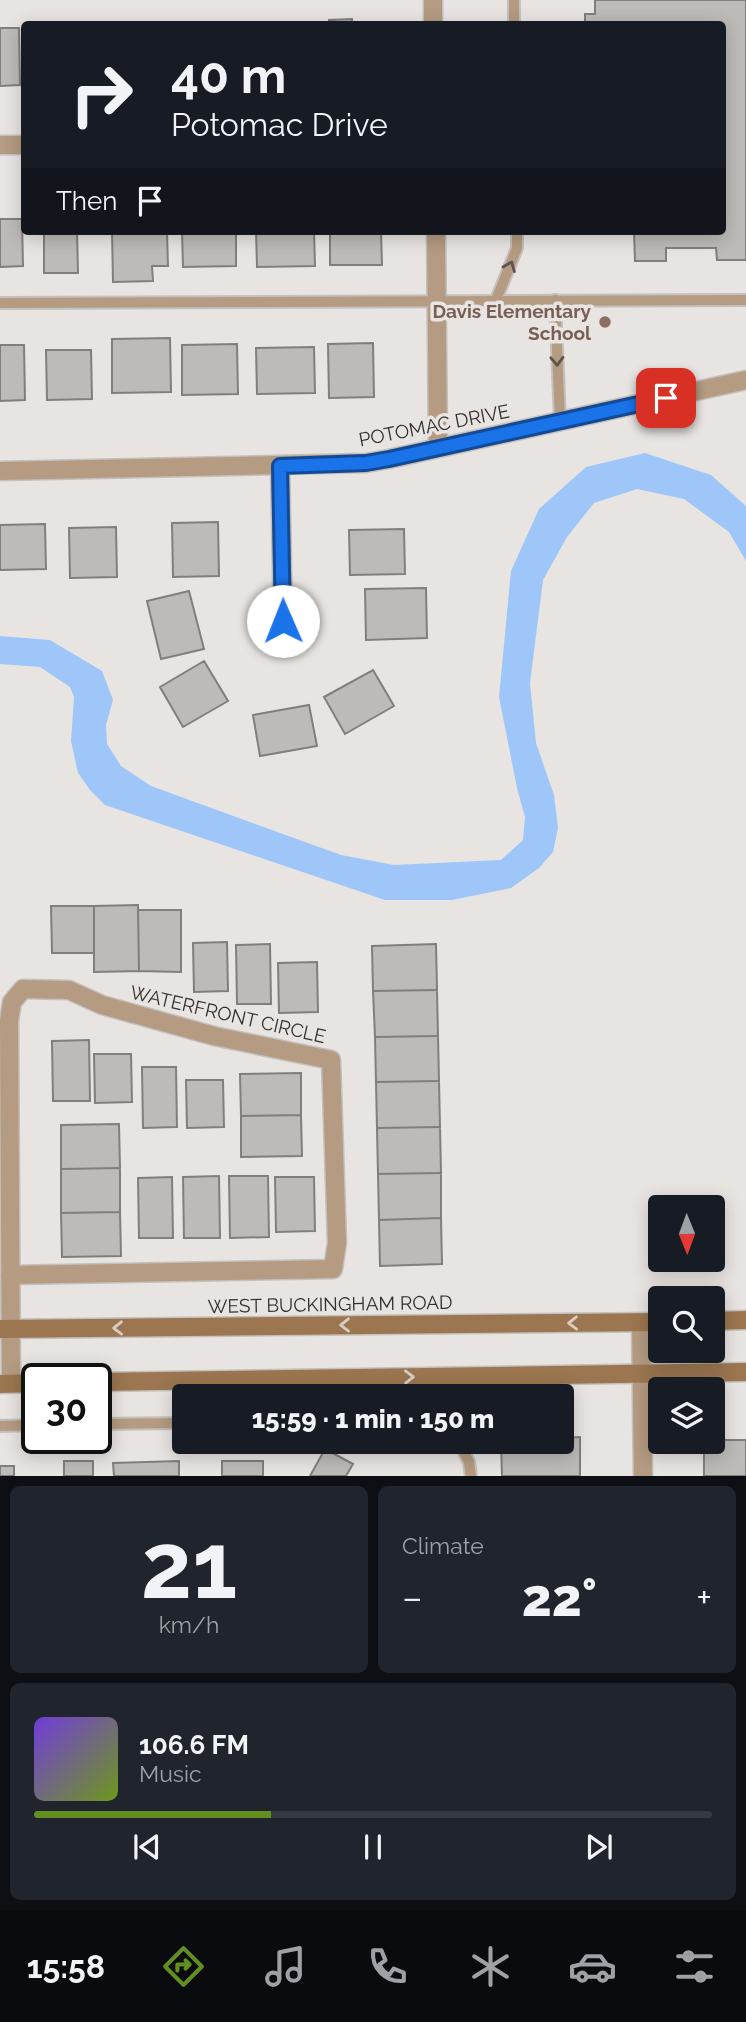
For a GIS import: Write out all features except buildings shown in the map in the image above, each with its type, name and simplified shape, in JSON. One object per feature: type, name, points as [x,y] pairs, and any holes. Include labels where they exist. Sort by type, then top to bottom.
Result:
[{"type":"main road","points":[[725,1321],[746,1320]]},
{"type":"main road","name":"WEST BUCKINGHAM ROAD","points":[[5,1329],[648,1323]]},
{"type":"main road","points":[[112,1382],[746,1372]]},
{"type":"street","points":[[433,0],[433,21]]},
{"type":"street","points":[[0,145],[21,145]]},
{"type":"street","points":[[436,235],[438,447]]},
{"type":"street","name":"POTOMAC DRIVE","points":[[0,471],[366,463],[746,380]]},
{"type":"street","points":[[280,466],[283,621]]},
{"type":"street","name":"WATERFRONT CIRCLE","points":[[4,1182],[9,1021],[12,1002],[23,989],[69,990],[102,1005],[214,1036],[331,1060],[337,1243],[333,1269],[10,1275]]},
{"type":"street","points":[[4,1182],[10,1275],[5,1329],[5,1383]]},
{"type":"street","points":[[641,1323],[643,1476]]},
{"type":"lane","points":[[514,0],[514,21]]},
{"type":"lane","points":[[496,300],[517,248],[517,235]]},
{"type":"lane","points":[[555,300],[560,421]]},
{"type":"lane","points":[[0,303],[746,300]]},
{"type":"lane","points":[[112,1424],[172,1423]]},
{"type":"lane","points":[[0,1426],[21,1425]]},
{"type":"lane","points":[[465,1454],[471,1476]]},
{"type":"water","points":[[645,453],[711,475],[746,506],[746,561],[729,532],[684,499],[637,489],[594,503],[567,537],[543,580],[530,683],[536,743],[554,795],[558,828],[553,852],[539,868],[511,888],[452,900],[385,900],[105,805],[78,773],[71,741],[74,697],[70,687],[40,667],[0,664],[0,636],[50,640],[102,671],[113,700],[106,725],[107,744],[121,766],[151,786],[341,855],[394,865],[501,860],[523,840],[525,817],[499,697],[511,571],[539,509],[586,467]]},
{"type":"place","name":"Davis Elementary School","points":[[605,322]]},
{"type":"route","points":[[283,621],[280,466],[366,463],[389,459],[666,398]]}]
